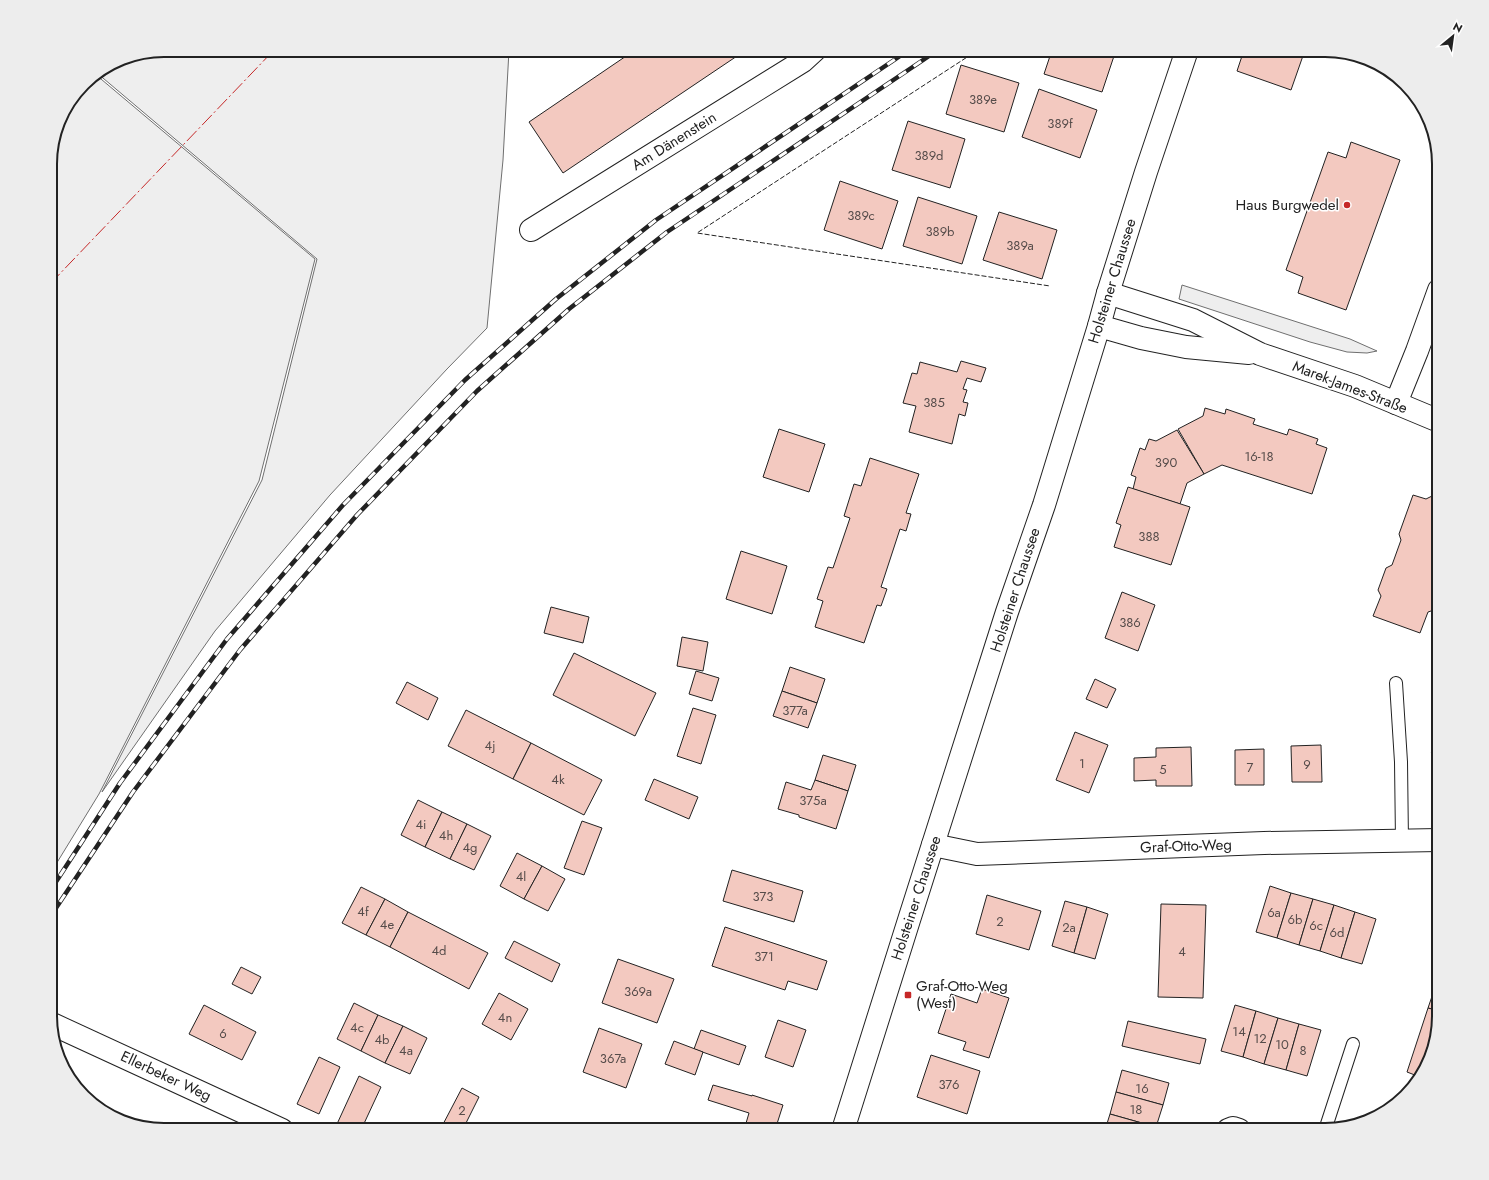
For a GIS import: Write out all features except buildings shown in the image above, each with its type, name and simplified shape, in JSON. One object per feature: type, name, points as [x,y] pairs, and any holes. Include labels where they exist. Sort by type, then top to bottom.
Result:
[{"type":"main road","name":"Am Dänenstein","points":[[531,230],[803,62],[808,57]]},
{"type":"main road","name":"Holsteiner Chaussee","points":[[845,1123],[1007,612],[1044,505],[1108,293],[1184,57]]},
{"type":"main road","name":"Marek-James-Straße","points":[[1108,293],[1193,320],[1260,354],[1312,371],[1432,418]]},
{"type":"main road","points":[[1396,403],[1418,351],[1432,310]]},
{"type":"main road","name":"Marek-James-Straße","points":[[1099,326],[1141,338],[1186,347],[1260,354]]},
{"type":"main road","name":"Graf-Otto-Weg","points":[[933,845],[977,854],[1264,843],[1432,840]]},
{"type":"main road","name":"Ellerbeker Weg","points":[[57,1026],[267,1123]]},
{"type":"lane","points":[[1396,683],[1401,762],[1402,841]]},
{"type":"lane","points":[[1327,1123],[1353,1044]]},
{"type":"shaded area","points":[[164,57],[509,57],[503,160],[487,328],[330,495],[215,631],[102,792],[262,480],[317,259],[102,77],[110,71],[129,63],[143,59]]},
{"type":"shaded area","points":[[100,78],[315,259],[259,481],[99,794],[57,863],[57,157],[59,143],[68,116],[83,93]]},
{"type":"shaded area","points":[[1182,285],[1350,339],[1377,351],[1367,353],[1347,352],[1310,342],[1179,299]]},
{"type":"railway","points":[[57,880],[120,783],[227,639],[343,505],[465,380],[556,299],[656,220],[899,57]]},
{"type":"railway","points":[[57,906],[133,792],[240,650],[357,515],[477,391],[569,309],[667,232],[928,57]]},
{"type":"fence","points":[[967,57],[697,233],[1050,286]]},
{"type":"power","points":[[57,277],[267,57]]},
{"type":"place","name":"Haus Burgwedel","points":[[1347,205]]},
{"type":"place","name":"Graf-Otto-Weg (West)","points":[[908,995]]}]
